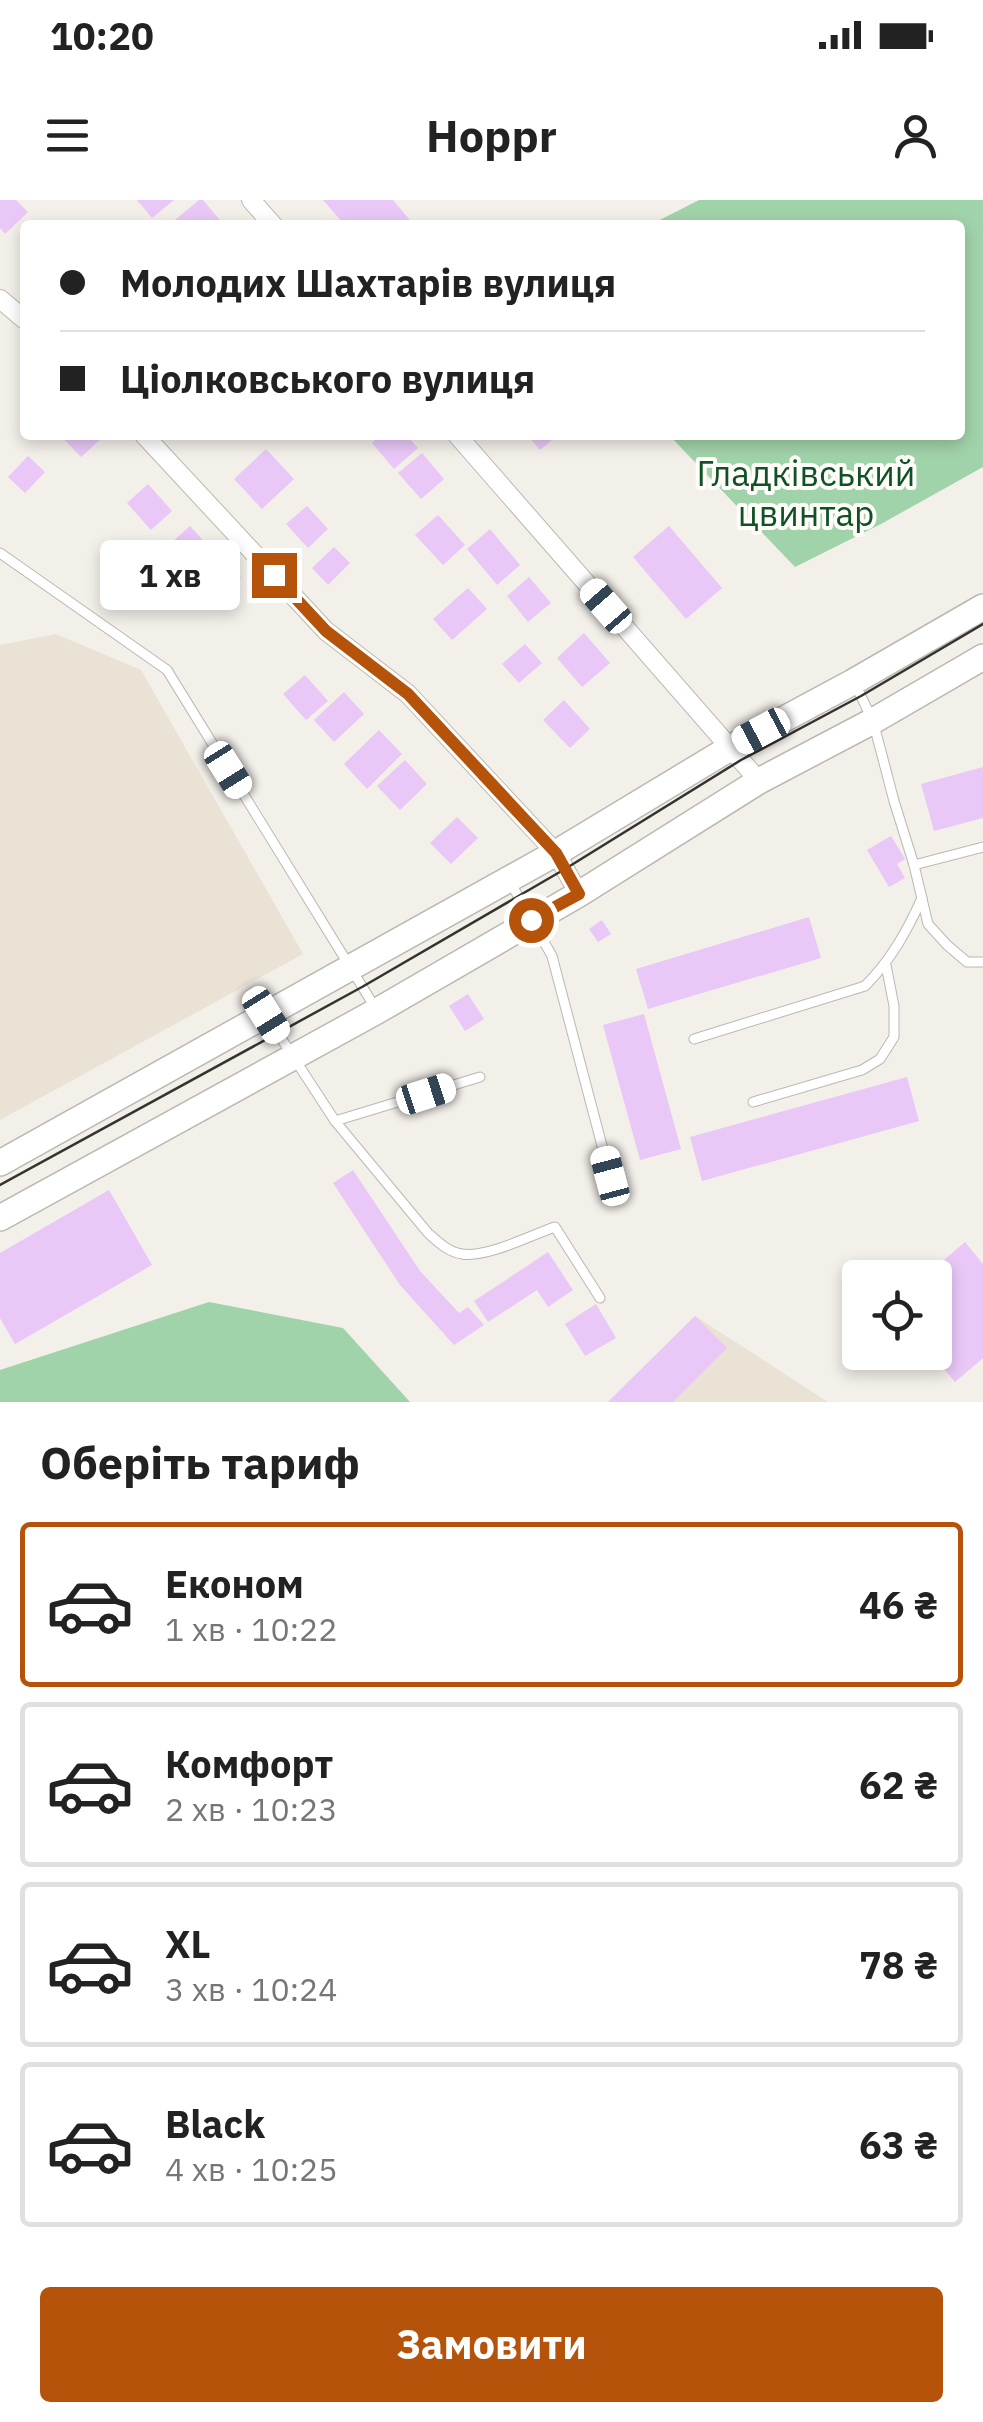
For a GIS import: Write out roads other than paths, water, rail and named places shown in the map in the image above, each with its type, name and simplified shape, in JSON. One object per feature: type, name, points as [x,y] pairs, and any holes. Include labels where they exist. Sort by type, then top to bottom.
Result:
[{"type":"main road","points":[[0,1162],[556,853],[730,748],[983,607]]},
{"type":"main road","points":[[0,1218],[377,1010],[579,894],[760,781],[983,657]]},
{"type":"street","points":[[251,200],[269,220]]},
{"type":"street","points":[[0,299],[20,316]]},
{"type":"street","points":[[149,440],[326,631],[408,694],[556,853],[579,894]]},
{"type":"street","points":[[461,440],[760,781]]},
{"type":"lane","points":[[0,553],[167,670],[377,1010]]},
{"type":"lane","points":[[854,682],[874,720],[928,924],[968,962],[983,962]]},
{"type":"lane","points":[[914,865],[983,848]]},
{"type":"lane","points":[[508,879],[552,956],[610,1176]]},
{"type":"lane","points":[[694,1039],[865,986],[886,965],[922,898]]},
{"type":"lane","points":[[753,1102],[862,1070],[880,1059],[894,1037],[894,1006],[886,965]]},
{"type":"lane","points":[[266,1015],[334,1121],[444,1248],[464,1254],[488,1251],[554,1226],[600,1298]]},
{"type":"lane","points":[[334,1121],[480,1077]]},
{"type":"tram line","points":[[0,1185],[362,987],[565,869],[741,760],[983,624]]},
{"type":"park label","name":"Гладківський цвинтар","points":[[806,494]]}]
